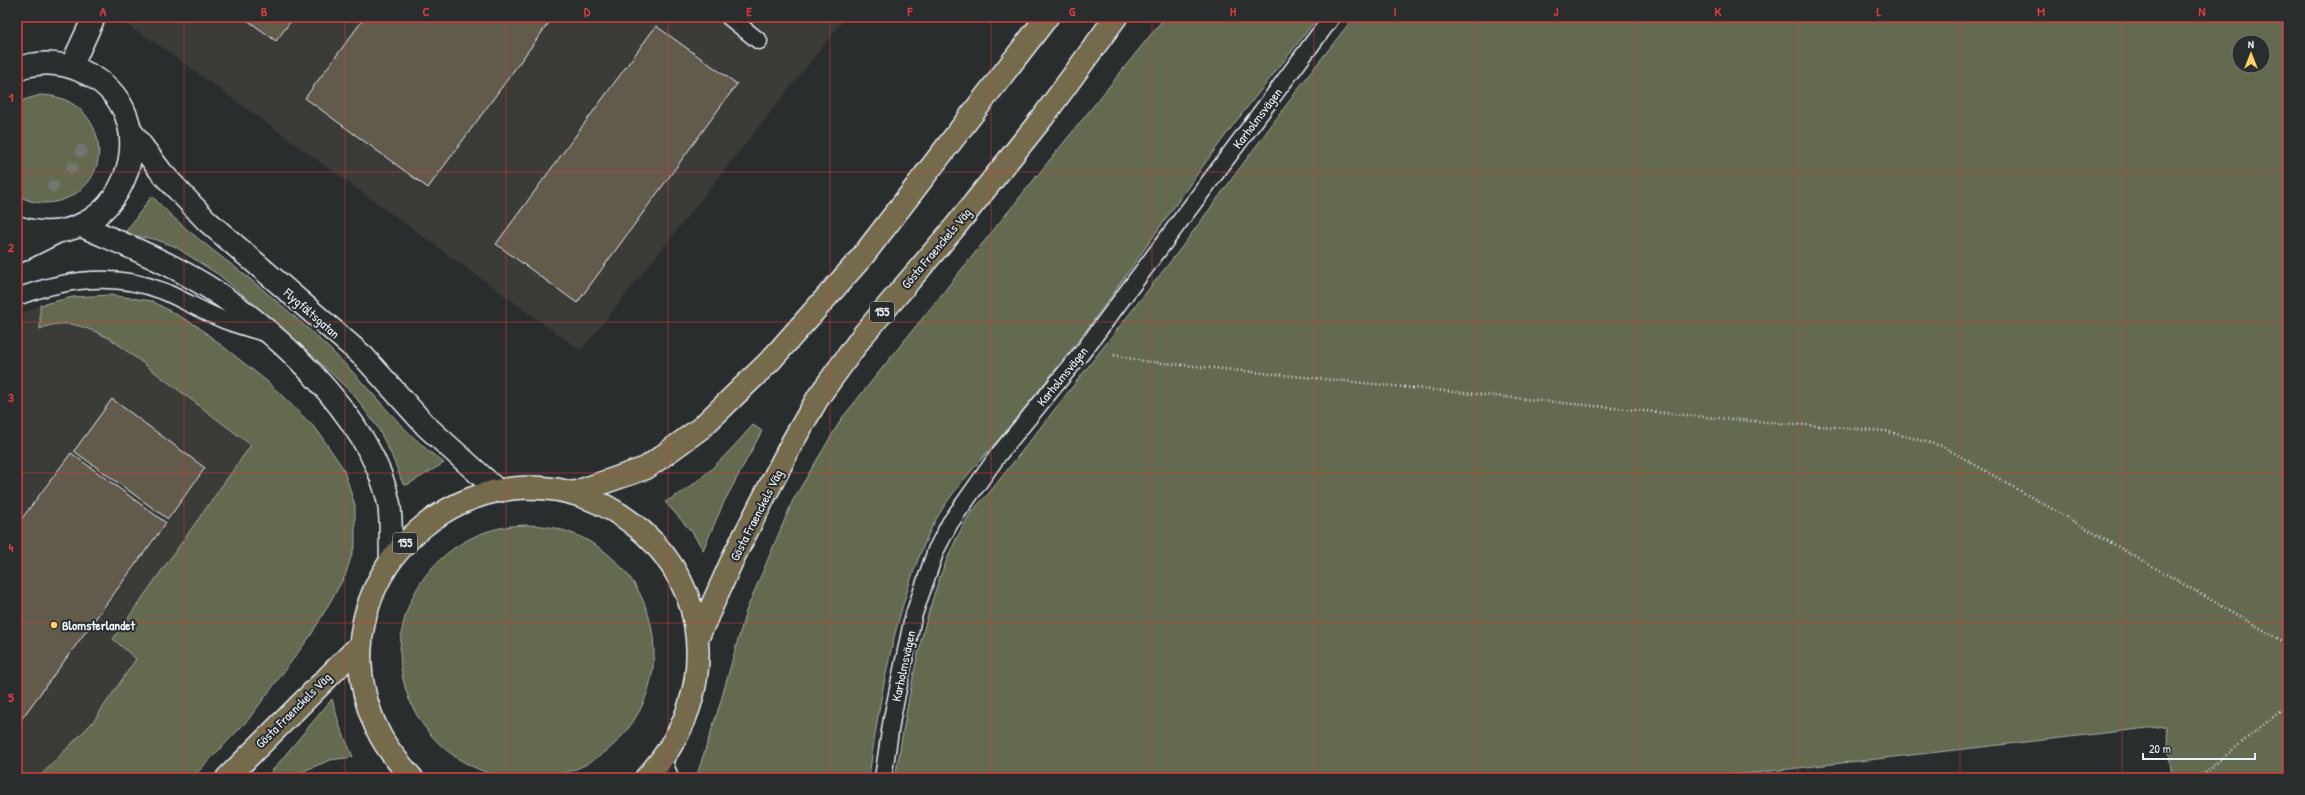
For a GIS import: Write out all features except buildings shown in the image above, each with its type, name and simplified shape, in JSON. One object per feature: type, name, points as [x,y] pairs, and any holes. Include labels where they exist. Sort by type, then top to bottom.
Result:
[{"type":"main road","name":"Gösta Fraenckels Väg","points":[[573,493],[646,468],[701,428],[770,361],[862,257],[1047,17]]},
{"type":"main road","name":"Gösta Fraenckels Väg","points":[[697,639],[735,554],[793,441],[819,396],[864,334],[955,227],[1043,117],[1116,17]]},
{"type":"main road","name":"Gösta Fraenckels Väg","points":[[412,778],[392,756],[377,730],[366,702],[361,673],[360,644],[367,608],[381,574],[391,559],[412,534],[438,514],[467,499],[498,490],[536,487],[573,493],[597,502],[620,514],[658,546],[673,568],[685,590],[693,614],[697,639],[698,672],[691,704],[664,770],[646,778]]},
{"type":"main road","name":"Gösta Fraenckels Väg","points":[[227,778],[360,644]]},
{"type":"street","points":[[71,67],[94,17]]},
{"type":"street","points":[[17,69],[37,64],[71,67],[85,73],[109,91],[118,102],[130,130],[132,154],[127,176],[116,196],[101,213],[82,226],[56,232],[33,232],[17,226]]},
{"type":"street","name":"Flygfältsgatan","points":[[130,130],[162,173],[207,221],[364,357],[426,426],[498,490]]},
{"type":"street","points":[[82,226],[191,277],[247,314],[302,364],[336,400],[373,456],[389,505],[391,559]]},
{"type":"street","points":[[17,252],[56,232]]},
{"type":"lane","points":[[729,17],[759,41]]},
{"type":"lane","name":"Karholmsvägen","points":[[883,778],[892,718],[913,617],[936,550],[950,524],[971,491],[999,454],[1084,350],[1332,17]]},
{"type":"lane","points":[[17,297],[46,286],[83,279],[124,282],[162,291],[224,320],[270,335]]},
{"type":"path","points":[[1084,350],[1143,360],[1715,418],[1885,431],[1942,446],[2288,644]]},
{"type":"path","points":[[2198,778],[2288,705]]},
{"type":"shaded area","points":[[113,17],[846,17],[581,351],[153,41]]},
{"type":"shaded area","points":[[40,305],[41,314],[52,324],[61,323],[85,328],[111,339],[251,445],[113,639],[136,658],[93,722],[38,778],[17,778],[17,316]]},
{"type":"green space","points":[[1165,17],[1318,17],[1213,152],[1089,327],[943,508],[929,533],[917,561],[898,622],[890,653],[878,717],[869,778],[696,778],[720,704],[746,611],[793,500],[842,418]]},
{"type":"green space","points":[[1354,17],[2288,17],[2288,778],[2172,778],[2166,726],[1710,778],[895,778],[906,712],[920,645],[929,611],[939,579],[952,548],[969,515],[990,492],[1181,248],[1304,81]]},
{"type":"green space","points":[[40,95],[62,99],[80,109],[92,124],[98,141],[98,160],[92,177],[79,191],[59,201],[48,203],[32,201],[17,195],[17,102]]},
{"type":"green space","points":[[152,196],[175,219],[250,279],[312,332],[346,365],[428,451],[444,463],[407,485],[403,484],[392,456],[378,428],[354,395],[282,327],[219,275],[174,246],[154,239],[124,234]]},
{"type":"green space","points":[[110,295],[152,301],[197,326],[268,382],[317,430],[343,468],[355,505],[355,545],[345,576],[311,635],[248,720],[192,778],[38,778],[93,722],[136,659],[113,639],[251,445],[111,339],[76,325],[59,324],[40,329],[40,305],[73,297]]},
{"type":"green space","points":[[753,425],[762,431],[724,502],[703,550],[692,532],[665,502],[678,495],[713,468]]},
{"type":"green space","points":[[515,525],[539,525],[576,534],[598,546],[617,562],[633,581],[645,603],[652,627],[654,652],[652,677],[645,701],[633,723],[617,742],[598,758],[576,770],[539,779],[515,779],[478,770],[456,758],[429,733],[421,723],[409,701],[405,689],[400,664],[400,640],[409,603],[421,581],[446,554],[456,546],[478,534],[490,530]]},
{"type":"green space","points":[[332,699],[340,727],[353,757],[330,760],[306,770],[292,778],[266,778]]},
{"type":"place","name":"Blomsterlandet","points":[[54,625]]}]
